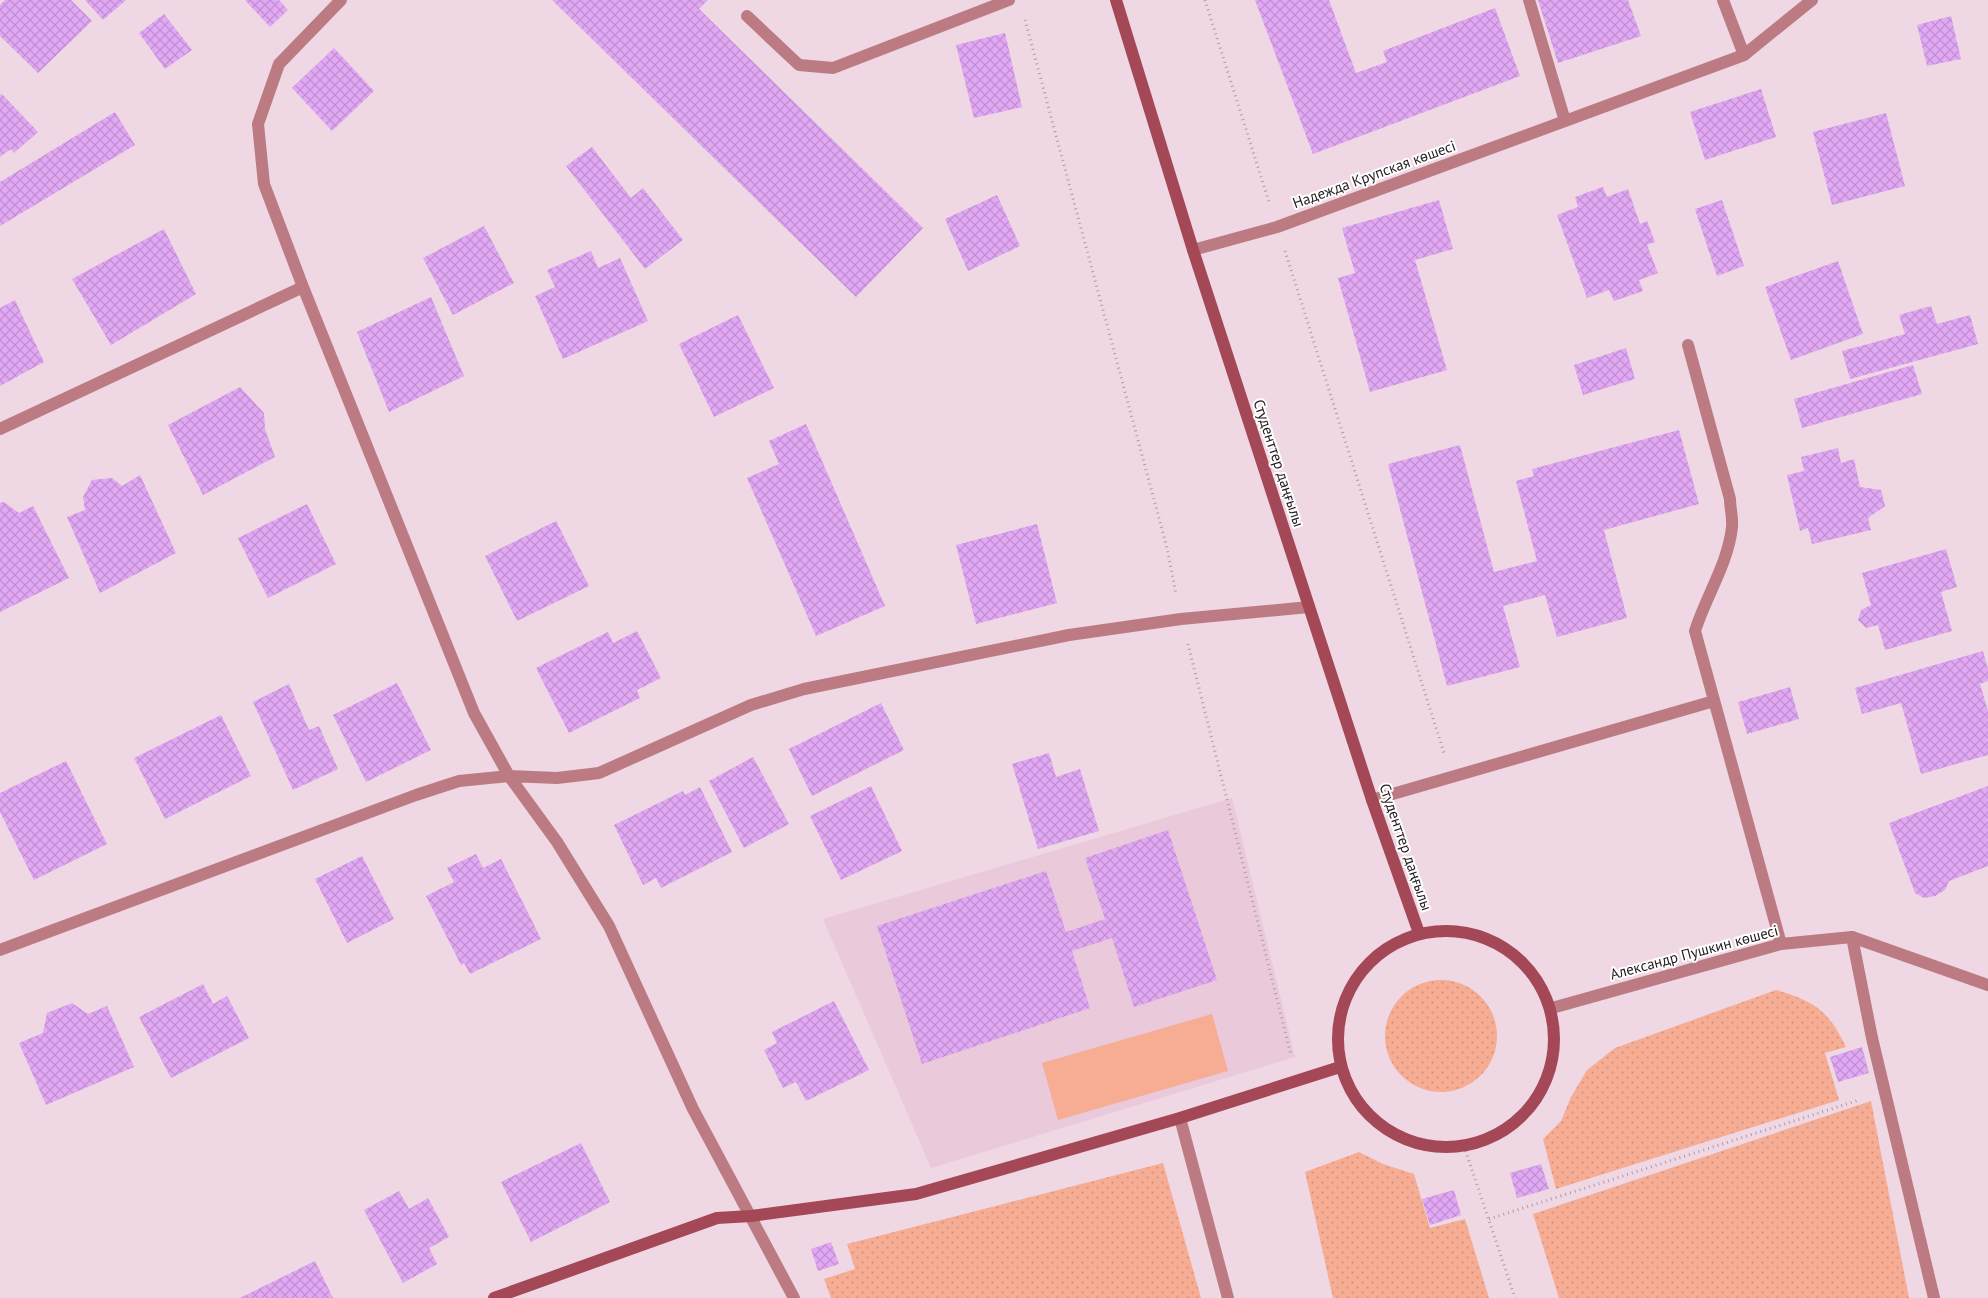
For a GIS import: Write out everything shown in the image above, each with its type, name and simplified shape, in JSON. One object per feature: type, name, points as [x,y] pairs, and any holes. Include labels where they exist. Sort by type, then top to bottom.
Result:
[{"type":"street","points":[[341,0],[279,64],[258,124],[264,184],[303,287],[474,713],[509,776],[557,842],[609,926],[693,1109],[794,1298]]},
{"type":"street","points":[[747,16],[799,65],[833,68],[1009,0]]},
{"type":"street","name":"Студенттер даңғылы","points":[[1116,0],[1192,250],[1372,800],[1419,933]]},
{"type":"street","points":[[1529,0],[1565,121]]},
{"type":"street","points":[[1723,0],[1744,56]]},
{"type":"street","name":"Надежда Крупская көшесі","points":[[1192,250],[1277,227],[1744,56],[1812,0]]},
{"type":"street","points":[[0,429],[303,287]]},
{"type":"street","points":[[1688,345],[1730,499],[1732,525],[1727,554],[1702,609],[1695,631],[1781,944]]},
{"type":"street","points":[[0,950],[416,795],[459,781],[509,776],[557,778],[599,773],[751,705],[804,689],[1069,634],[1181,619],[1310,607]]},
{"type":"street","points":[[1372,800],[1714,701]]},
{"type":"street","points":[[1448,930],[1475,933],[1499,943],[1532,970],[1552,1008],[1556,1045],[1548,1081],[1528,1112],[1499,1135],[1464,1146],[1427,1146],[1392,1134],[1364,1110],[1340,1067],[1337,1037],[1342,1007],[1359,974],[1385,948],[1419,933],[1448,930]]},
{"type":"street","points":[[1852,937],[1872,1038],[1934,1298]]},
{"type":"street","name":"Александр Пушкин көшесі","points":[[1552,1008],[1781,944],[1852,937],[1988,985]]},
{"type":"street","points":[[494,1298],[717,1218],[750,1216],[916,1194],[1180,1118],[1340,1067]]},
{"type":"street","points":[[1180,1118],[1228,1298]]},
{"type":"path","points":[[1206,0],[1451,776]]},
{"type":"path","points":[[1025,19],[1167,548],[1181,619],[1298,1081]]},
{"type":"path","points":[[1489,1219],[1885,1092]]},
{"type":"path","points":[[1464,1146],[1515,1298]]},
{"type":"shaded area","points":[[1232,798],[1295,1057],[931,1168],[823,919]]},
{"type":"shaded area","points":[[1441,980],[1462,984],[1481,996],[1493,1015],[1497,1036],[1493,1057],[1481,1076],[1462,1088],[1441,1092],[1420,1088],[1401,1076],[1389,1057],[1385,1036],[1389,1015],[1401,996],[1420,984]]},
{"type":"shaded area","points":[[1776,990],[1801,998],[1819,1009],[1840,1035],[1846,1047],[1825,1053],[1839,1100],[1556,1189],[1543,1139],[1561,1121],[1571,1097],[1587,1070],[1615,1048]]},
{"type":"shaded area","points":[[1212,1014],[1228,1071],[1058,1120],[1042,1063]]},
{"type":"shaded area","points":[[1871,1101],[1909,1298],[1559,1298],[1533,1214]]},
{"type":"shaded area","points":[[1359,1152],[1383,1164],[1414,1174],[1430,1228],[1465,1219],[1489,1298],[1333,1298],[1305,1172]]},
{"type":"shaded area","points":[[1163,1163],[1201,1298],[831,1298],[824,1279],[855,1269],[847,1244]]},
{"type":"building","points":[[5,0],[71,0],[92,21],[38,73],[0,36],[0,5]]},
{"type":"building","points":[[85,0],[126,0],[103,20]]},
{"type":"building","points":[[245,0],[279,0],[288,10],[270,27]]},
{"type":"building","points":[[552,0],[708,0],[699,9],[923,228],[856,297]]},
{"type":"building","points":[[1255,0],[1329,0],[1356,73],[1387,62],[1383,51],[1495,8],[1520,76],[1313,154]]},
{"type":"building","points":[[1538,0],[1628,0],[1641,36],[1558,63]]},
{"type":"building","points":[[164,14],[192,50],[165,69],[139,33]]},
{"type":"building","points":[[1951,16],[1961,59],[1927,66],[1917,25]]},
{"type":"building","points":[[1005,33],[1022,107],[974,118],[956,45]]},
{"type":"building","points":[[334,48],[374,91],[332,131],[292,88]]},
{"type":"building","points":[[1761,89],[1776,137],[1705,160],[1690,112]]},
{"type":"building","points":[[2,94],[38,132],[14,153],[11,149],[0,157],[0,95]]},
{"type":"building","points":[[115,112],[135,145],[0,226],[0,182]]},
{"type":"building","points":[[1886,113],[1905,186],[1832,205],[1813,132]]},
{"type":"building","points":[[592,147],[631,198],[643,188],[683,240],[645,269],[566,166]]},
{"type":"building","points":[[1603,187],[1607,197],[1628,189],[1640,224],[1647,221],[1655,242],[1647,245],[1658,273],[1639,280],[1643,291],[1614,301],[1609,290],[1587,298],[1557,215],[1578,207],[1575,197]]},
{"type":"building","points":[[997,195],[1020,246],[968,271],[945,219]]},
{"type":"building","points":[[1439,200],[1453,249],[1415,260],[1447,370],[1370,392],[1338,278],[1355,273],[1342,228]]},
{"type":"building","points":[[1722,200],[1744,266],[1717,276],[1695,209]]},
{"type":"building","points":[[484,226],[514,283],[453,315],[423,258]]},
{"type":"building","points":[[164,229],[196,294],[111,345],[72,279]]},
{"type":"building","points":[[591,251],[598,268],[620,258],[648,321],[563,359],[535,296],[555,287],[547,270]]},
{"type":"building","points":[[1838,261],[1863,334],[1791,360],[1765,287]]},
{"type":"building","points":[[431,297],[464,376],[389,412],[357,332]]},
{"type":"building","points":[[15,300],[44,362],[0,386],[0,308]]},
{"type":"building","points":[[1931,306],[1937,324],[1970,315],[1978,344],[1850,379],[1842,351],[1905,334],[1899,315]]},
{"type":"building","points":[[738,315],[774,388],[714,417],[679,344]]},
{"type":"building","points":[[1626,348],[1635,379],[1583,395],[1574,365]]},
{"type":"building","points":[[1913,365],[1922,394],[1802,428],[1794,399]]},
{"type":"building","points":[[240,387],[264,413],[265,429],[275,457],[203,495],[168,425]]},
{"type":"building","points":[[806,424],[885,606],[816,636],[747,478],[779,464],[769,441]]},
{"type":"building","points":[[1679,430],[1699,504],[1604,530],[1627,618],[1557,637],[1545,595],[1503,606],[1520,667],[1447,686],[1388,464],[1460,445],[1494,572],[1537,561],[1516,481],[1534,476],[1532,469]]},
{"type":"building","points":[[1838,448],[1841,463],[1854,459],[1860,487],[1881,490],[1885,506],[1868,518],[1871,530],[1812,544],[1808,528],[1800,531],[1787,475],[1804,471],[1801,457]]},
{"type":"building","points":[[140,475],[176,553],[100,593],[67,517],[85,510],[83,497],[92,480],[112,478],[122,486]]},
{"type":"building","points":[[4,502],[19,513],[33,506],[69,578],[0,612],[0,503]]},
{"type":"building","points":[[307,504],[336,564],[268,598],[238,538]]},
{"type":"building","points":[[556,521],[589,586],[517,621],[485,556]]},
{"type":"building","points":[[1037,524],[1057,603],[976,624],[956,545]]},
{"type":"building","points":[[1946,549],[1957,587],[1941,592],[1952,631],[1885,650],[1878,625],[1866,628],[1858,620],[1861,610],[1871,605],[1862,573]]},
{"type":"building","points":[[637,631],[661,678],[637,690],[640,698],[569,733],[536,668],[608,632],[613,643]]},
{"type":"building","points":[[1983,651],[1988,669],[1988,681],[1980,684],[1988,711],[1988,755],[1921,774],[1901,703],[1862,714],[1855,688]]},
{"type":"building","points":[[397,683],[431,750],[366,782],[333,715]]},
{"type":"building","points":[[289,684],[309,730],[319,726],[338,769],[293,790],[253,702]]},
{"type":"building","points":[[1790,687],[1799,719],[1747,734],[1738,702]]},
{"type":"building","points":[[881,703],[904,750],[812,796],[789,749]]},
{"type":"building","points":[[221,715],[251,776],[165,819],[134,758]]},
{"type":"building","points":[[1049,753],[1056,777],[1080,769],[1099,831],[1038,849],[1012,764]]},
{"type":"building","points":[[753,757],[789,824],[744,848],[709,781]]},
{"type":"building","points":[[66,761],[107,844],[34,880],[0,812],[0,793]]},
{"type":"building","points":[[871,786],[902,851],[841,880],[810,816]]},
{"type":"building","points":[[1988,786],[1988,866],[1949,881],[1945,890],[1935,896],[1924,898],[1915,893],[1889,823]]},
{"type":"building","points":[[700,787],[732,852],[661,888],[656,878],[643,885],[614,825],[683,791],[685,795]]},
{"type":"building","points":[[1168,830],[1217,980],[1134,1007],[1112,938],[1072,951],[1090,1008],[922,1064],[877,926],[1046,871],[1066,932],[1105,919],[1085,858]]},
{"type":"building","points":[[476,854],[483,868],[501,859],[541,939],[470,974],[464,963],[461,965],[426,896],[454,882],[447,868]]},
{"type":"building","points":[[362,856],[394,919],[347,943],[315,879]]},
{"type":"building","points":[[203,984],[213,1004],[227,996],[249,1038],[171,1078],[139,1017]]},
{"type":"building","points":[[834,1001],[869,1070],[806,1101],[796,1082],[783,1088],[764,1050],[777,1043],[772,1032]]},
{"type":"building","points":[[72,1003],[88,1014],[107,1006],[134,1067],[46,1105],[19,1043],[43,1033],[47,1013]]},
{"type":"building","points":[[1862,1047],[1869,1073],[1838,1082],[1830,1057]]},
{"type":"building","points":[[581,1143],[610,1202],[531,1242],[501,1182]]},
{"type":"building","points":[[1541,1164],[1549,1189],[1517,1198],[1510,1173]]},
{"type":"building","points":[[1454,1190],[1461,1215],[1430,1225],[1422,1199]]},
{"type":"building","points":[[399,1191],[409,1209],[428,1198],[449,1237],[429,1248],[437,1264],[403,1283],[364,1210]]},
{"type":"building","points":[[831,1242],[839,1264],[818,1271],[811,1249]]},
{"type":"building","points":[[315,1261],[333,1298],[240,1298]]}]
